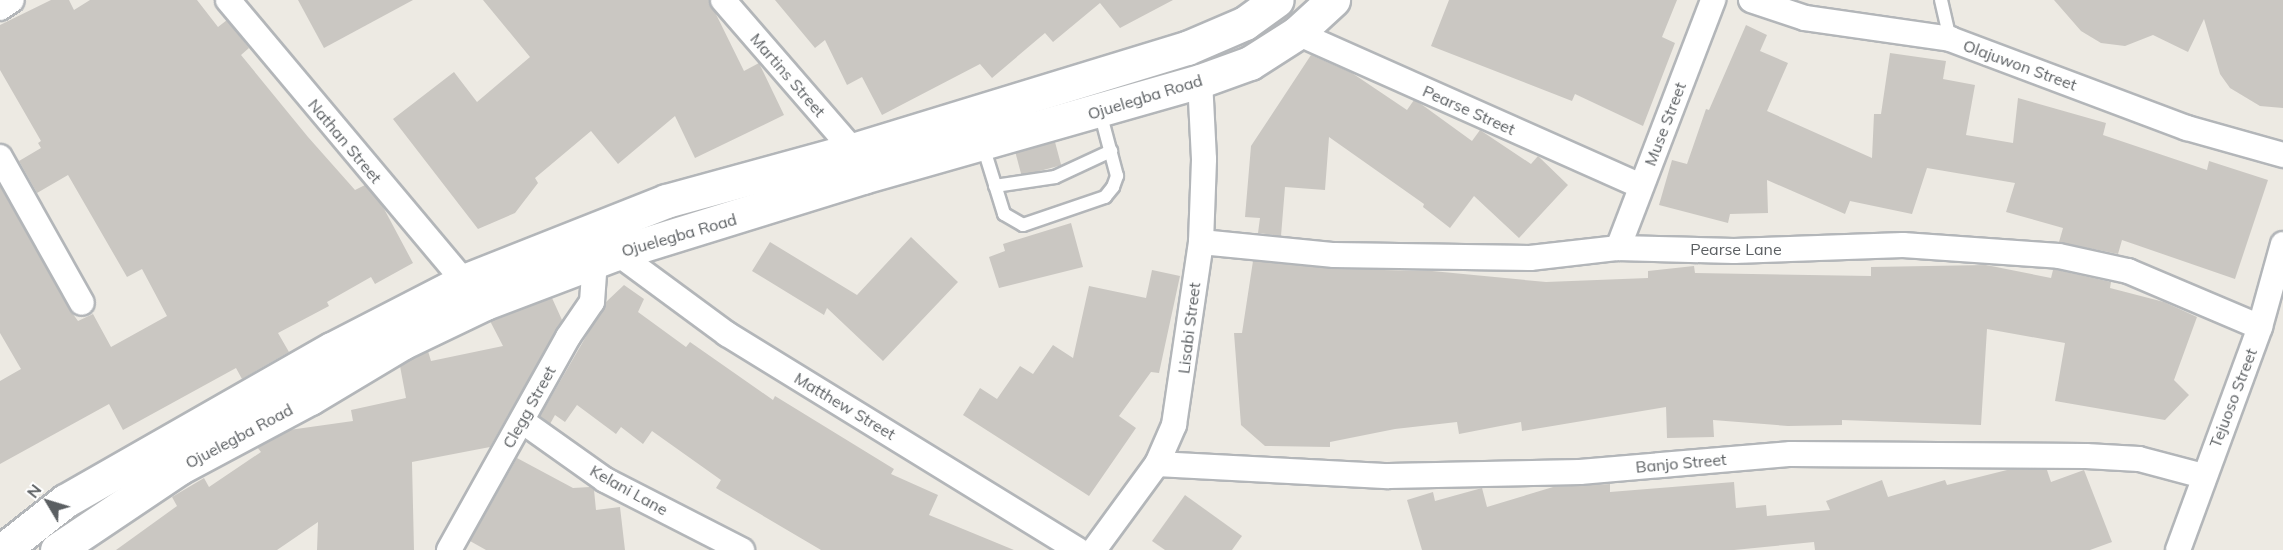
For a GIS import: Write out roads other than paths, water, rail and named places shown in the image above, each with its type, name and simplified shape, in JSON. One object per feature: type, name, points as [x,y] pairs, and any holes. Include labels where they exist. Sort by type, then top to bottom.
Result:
[{"type":"main road","name":"Ojuelegba Road","points":[[3,550],[65,501],[332,349],[464,281],[666,201],[853,150],[1187,48],[1245,23],[1277,0]]},
{"type":"main road","name":"Ojuelegba Road","points":[[57,550],[179,468],[310,398],[402,343],[495,298],[606,257],[680,237],[863,177],[982,146],[1200,81],[1250,63],[1297,33],[1333,0]]},
{"type":"street","points":[[0,8],[12,0]]},
{"type":"street","name":"Nathan Street","points":[[228,0],[464,281]]},
{"type":"street","name":"Martins Street","points":[[723,0],[853,150]]},
{"type":"street","name":"Muse Street","points":[[1618,248],[1713,0]]},
{"type":"street","name":"Olajuwon Street","points":[[1751,0],[1805,18],[1950,39],[2187,128],[2283,155]]},
{"type":"street","name":"Pearse Street","points":[[1297,33],[1641,186]]},
{"type":"street","name":"Lisabi Street","points":[[1094,550],[1157,464],[1174,425],[1201,242],[1204,159],[1200,81]]},
{"type":"street","points":[[0,157],[82,303]]},
{"type":"street","name":"Pearse Lane","points":[[1201,242],[1334,255],[1530,258],[1618,248],[1734,251],[1903,245],[2059,256],[2128,271],[2260,327]]},
{"type":"street","name":"Tejuoso Street","points":[[2178,550],[2203,476],[2260,327],[2283,244]]},
{"type":"street","name":"Clegg Street","points":[[448,550],[568,337],[592,302],[606,257]]},
{"type":"street","name":"Matthew Street","points":[[606,257],[1078,550]]},
{"type":"street","name":"Kelani Lane","points":[[522,421],[605,480],[742,550]]},
{"type":"street","name":"Banjo Street","points":[[1157,464],[1389,476],[1580,472],[1791,454],[2086,456],[2139,459],[2203,476]]},
{"type":"lane","points":[[1941,0],[1950,39]]},
{"type":"lane","points":[[982,146],[1004,214],[1023,225],[1105,196],[1117,176],[1099,111]]},
{"type":"lane","points":[[995,186],[1055,177],[1111,151]]}]
